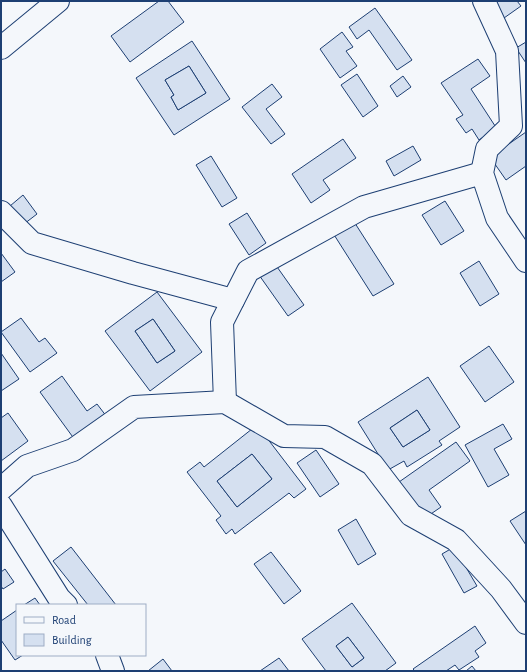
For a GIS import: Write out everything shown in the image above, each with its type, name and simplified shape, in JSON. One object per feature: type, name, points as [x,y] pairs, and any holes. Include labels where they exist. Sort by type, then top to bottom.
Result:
[{"type":"street","points":[[1,48],[58,1]]},
{"type":"street","points":[[484,1],[507,51],[511,126],[487,149],[482,173],[497,218],[526,261]]},
{"type":"street","points":[[225,402],[222,322],[248,271],[364,207],[482,173]]},
{"type":"street","points":[[1,212],[32,243],[132,273],[233,300]]},
{"type":"street","points":[[1,489],[27,466],[73,450],[134,407],[225,402],[284,436],[326,437],[372,464],[411,515],[456,540],[501,589],[526,622]]},
{"type":"street","points":[[1,506],[59,598],[65,604]]},
{"type":"street","points":[[108,656],[113,671]]},
{"type":"building","points":[[159,1],[168,1],[184,22],[130,62],[111,36]]},
{"type":"building","points":[[491,1],[517,1],[521,6],[504,18]]},
{"type":"building","points":[[375,8],[412,60],[397,70],[369,30],[357,39],[349,27]]},
{"type":"building","points":[[342,32],[353,47],[346,51],[357,66],[340,78],[320,49]]},
{"type":"building","points":[[192,41],[230,99],[174,135],[136,78]],"holes":[[[189,66],[206,93],[178,110],[171,97],[174,95],[165,80]]]},
{"type":"building","points":[[526,42],[526,63],[516,48]]},
{"type":"building","points":[[478,59],[490,76],[471,89],[499,132],[489,133],[479,140],[472,129],[466,133],[456,119],[463,115],[441,83]]},
{"type":"building","points":[[189,66],[206,93],[178,110],[171,97],[174,95],[165,80]]},
{"type":"building","points":[[357,74],[378,106],[363,117],[341,85]]},
{"type":"building","points":[[403,76],[411,87],[397,97],[390,86]]},
{"type":"building","points":[[272,84],[282,97],[266,109],[285,134],[271,144],[242,107]]},
{"type":"building","points":[[526,132],[526,166],[506,180],[490,157]]},
{"type":"building","points":[[343,139],[356,158],[323,180],[330,190],[311,203],[292,174]]},
{"type":"building","points":[[413,146],[421,160],[394,176],[386,161]]},
{"type":"building","points":[[211,156],[237,198],[222,207],[196,165]]},
{"type":"building","points":[[23,195],[37,214],[24,224],[10,206]]},
{"type":"building","points":[[445,201],[464,231],[441,245],[422,215]]},
{"type":"building","points":[[247,213],[266,243],[249,255],[229,224]]},
{"type":"building","points":[[351,217],[394,284],[373,296],[331,230]]},
{"type":"building","points":[[1,253],[15,272],[1,282]]},
{"type":"building","points":[[479,261],[499,294],[480,306],[460,273]]},
{"type":"building","points":[[275,264],[304,305],[288,316],[259,275]]},
{"type":"building","points":[[157,292],[202,352],[150,391],[105,331]],"holes":[[[153,319],[175,351],[157,363],[135,331]]]},
{"type":"building","points":[[21,318],[39,342],[45,338],[57,353],[30,372],[1,332]]},
{"type":"building","points":[[153,319],[175,351],[157,363],[135,331]]},
{"type":"building","points":[[489,346],[514,382],[485,402],[460,366]]},
{"type":"building","points":[[1,353],[19,379],[1,391]]},
{"type":"building","points":[[62,376],[87,411],[97,404],[107,417],[75,440],[40,392]]},
{"type":"building","points":[[428,377],[460,427],[439,441],[442,445],[407,467],[404,461],[388,470],[358,422]],"holes":[[[417,410],[430,430],[403,447],[390,428]]]},
{"type":"building","points":[[417,410],[430,430],[403,447],[390,428]]},
{"type":"building","points":[[8,413],[28,441],[1,461],[1,418]]},
{"type":"building","points":[[503,424],[512,439],[494,449],[509,475],[488,487],[465,445]]},
{"type":"building","points":[[257,425],[306,489],[294,498],[289,493],[235,534],[232,529],[226,534],[216,520],[221,516],[187,472],[200,462],[204,467]],"holes":[[[252,454],[272,479],[237,507],[217,481]]]},
{"type":"building","points":[[456,442],[470,461],[429,490],[441,507],[425,518],[399,482]]},
{"type":"building","points":[[316,450],[339,484],[320,497],[297,463]]},
{"type":"building","points":[[252,454],[272,479],[237,507],[217,481]]},
{"type":"building","points":[[526,511],[526,545],[510,521]]},
{"type":"building","points":[[356,519],[376,554],[358,565],[338,530]]},
{"type":"building","points":[[71,547],[115,604],[87,604],[53,561]]},
{"type":"building","points":[[454,547],[477,586],[464,593],[442,554]]},
{"type":"building","points":[[271,552],[301,591],[284,604],[254,564]]},
{"type":"building","points":[[5,569],[14,582],[3,589],[1,586],[1,572]]},
{"type":"building","points":[[35,598],[39,604],[26,604]]},
{"type":"building","points":[[352,603],[396,663],[385,671],[326,671],[302,639]],"holes":[[[348,637],[364,658],[352,667],[336,646]]]},
{"type":"building","points":[[16,611],[16,656],[21,656],[15,660],[1,640],[1,621]]},
{"type":"building","points":[[475,626],[486,643],[475,651],[479,657],[459,670],[455,665],[446,671],[415,671],[413,669]]},
{"type":"building","points":[[348,637],[364,658],[352,667],[336,646]]},
{"type":"building","points":[[279,658],[289,671],[260,671]]},
{"type":"building","points":[[163,659],[172,671],[148,671]]},
{"type":"building","points":[[472,666],[476,671],[466,671]]}]
